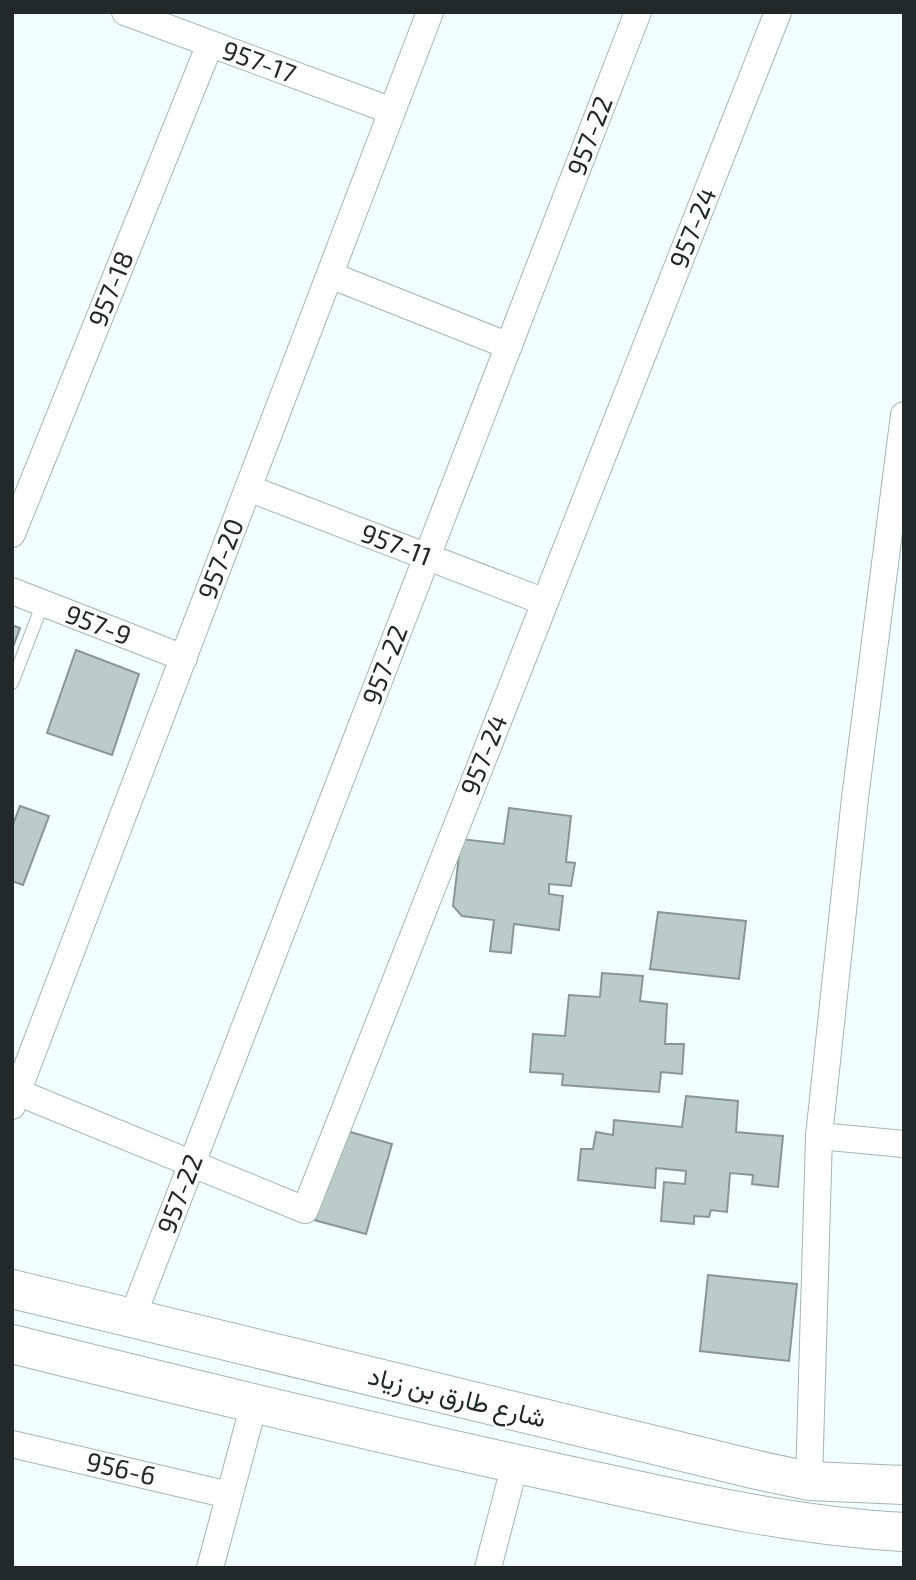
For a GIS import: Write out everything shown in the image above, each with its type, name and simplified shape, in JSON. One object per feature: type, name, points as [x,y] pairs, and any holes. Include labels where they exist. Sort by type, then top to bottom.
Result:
[{"type":"main road","name":"شارع طارق بن زياد","points":[[12,1289],[757,1470],[809,1480],[904,1485]]},
{"type":"main road","name":"شارع طارق بن زياد","points":[[12,1344],[254,1404],[515,1464],[752,1513],[878,1531],[904,1532]]},
{"type":"street","name":"957-17","points":[[125,12],[392,111]]},
{"type":"street","name":"957-20","points":[[15,1099],[430,12]]},
{"type":"street","name":"957-22","points":[[132,1318],[638,12]]},
{"type":"street","name":"957-24","points":[[15,1099],[192,1163],[305,1210],[778,12]]},
{"type":"street","name":"957-18","points":[[12,534],[210,44]]},
{"type":"street","points":[[330,275],[509,346]]},
{"type":"street","points":[[809,1480],[819,1136],[855,798],[901,456],[904,415]]},
{"type":"street","name":"957-11","points":[[248,488],[545,602]]},
{"type":"street","name":"957-9","points":[[12,592],[184,658]]},
{"type":"street","points":[[819,1136],[904,1144]]},
{"type":"street","points":[[211,1568],[254,1404]]},
{"type":"street","name":"956-6","points":[[12,1444],[229,1495]]},
{"type":"street","points":[[488,1568],[515,1464]]},
{"type":"lane","points":[[12,683],[43,603]]},
{"type":"building","points":[[12,625],[20,628],[12,650]]},
{"type":"building","points":[[76,650],[139,674],[112,755],[47,733]]},
{"type":"building","points":[[20,806],[49,816],[23,885],[12,881],[12,827]]},
{"type":"building","points":[[509,808],[571,816],[566,862],[575,863],[571,886],[549,884],[549,894],[563,896],[559,930],[514,924],[511,953],[490,951],[494,920],[462,916],[453,906],[461,839],[504,844]]},
{"type":"building","points":[[658,912],[746,921],[739,979],[650,969]]},
{"type":"building","points":[[602,973],[643,976],[640,1001],[667,1004],[665,1044],[684,1044],[682,1074],[661,1072],[659,1092],[562,1085],[563,1074],[530,1072],[533,1034],[565,1036],[569,995],[600,997]]},
{"type":"building","points":[[686,1096],[738,1101],[736,1132],[783,1136],[778,1187],[752,1184],[753,1175],[730,1173],[727,1212],[711,1210],[709,1217],[694,1216],[694,1224],[661,1221],[664,1182],[685,1184],[686,1171],[656,1168],[655,1188],[578,1180],[581,1149],[593,1149],[596,1132],[613,1135],[614,1120],[682,1127]]},
{"type":"building","points":[[340,1129],[392,1144],[366,1234],[314,1220]]},
{"type":"building","points":[[708,1275],[797,1284],[789,1361],[700,1351]]}]
